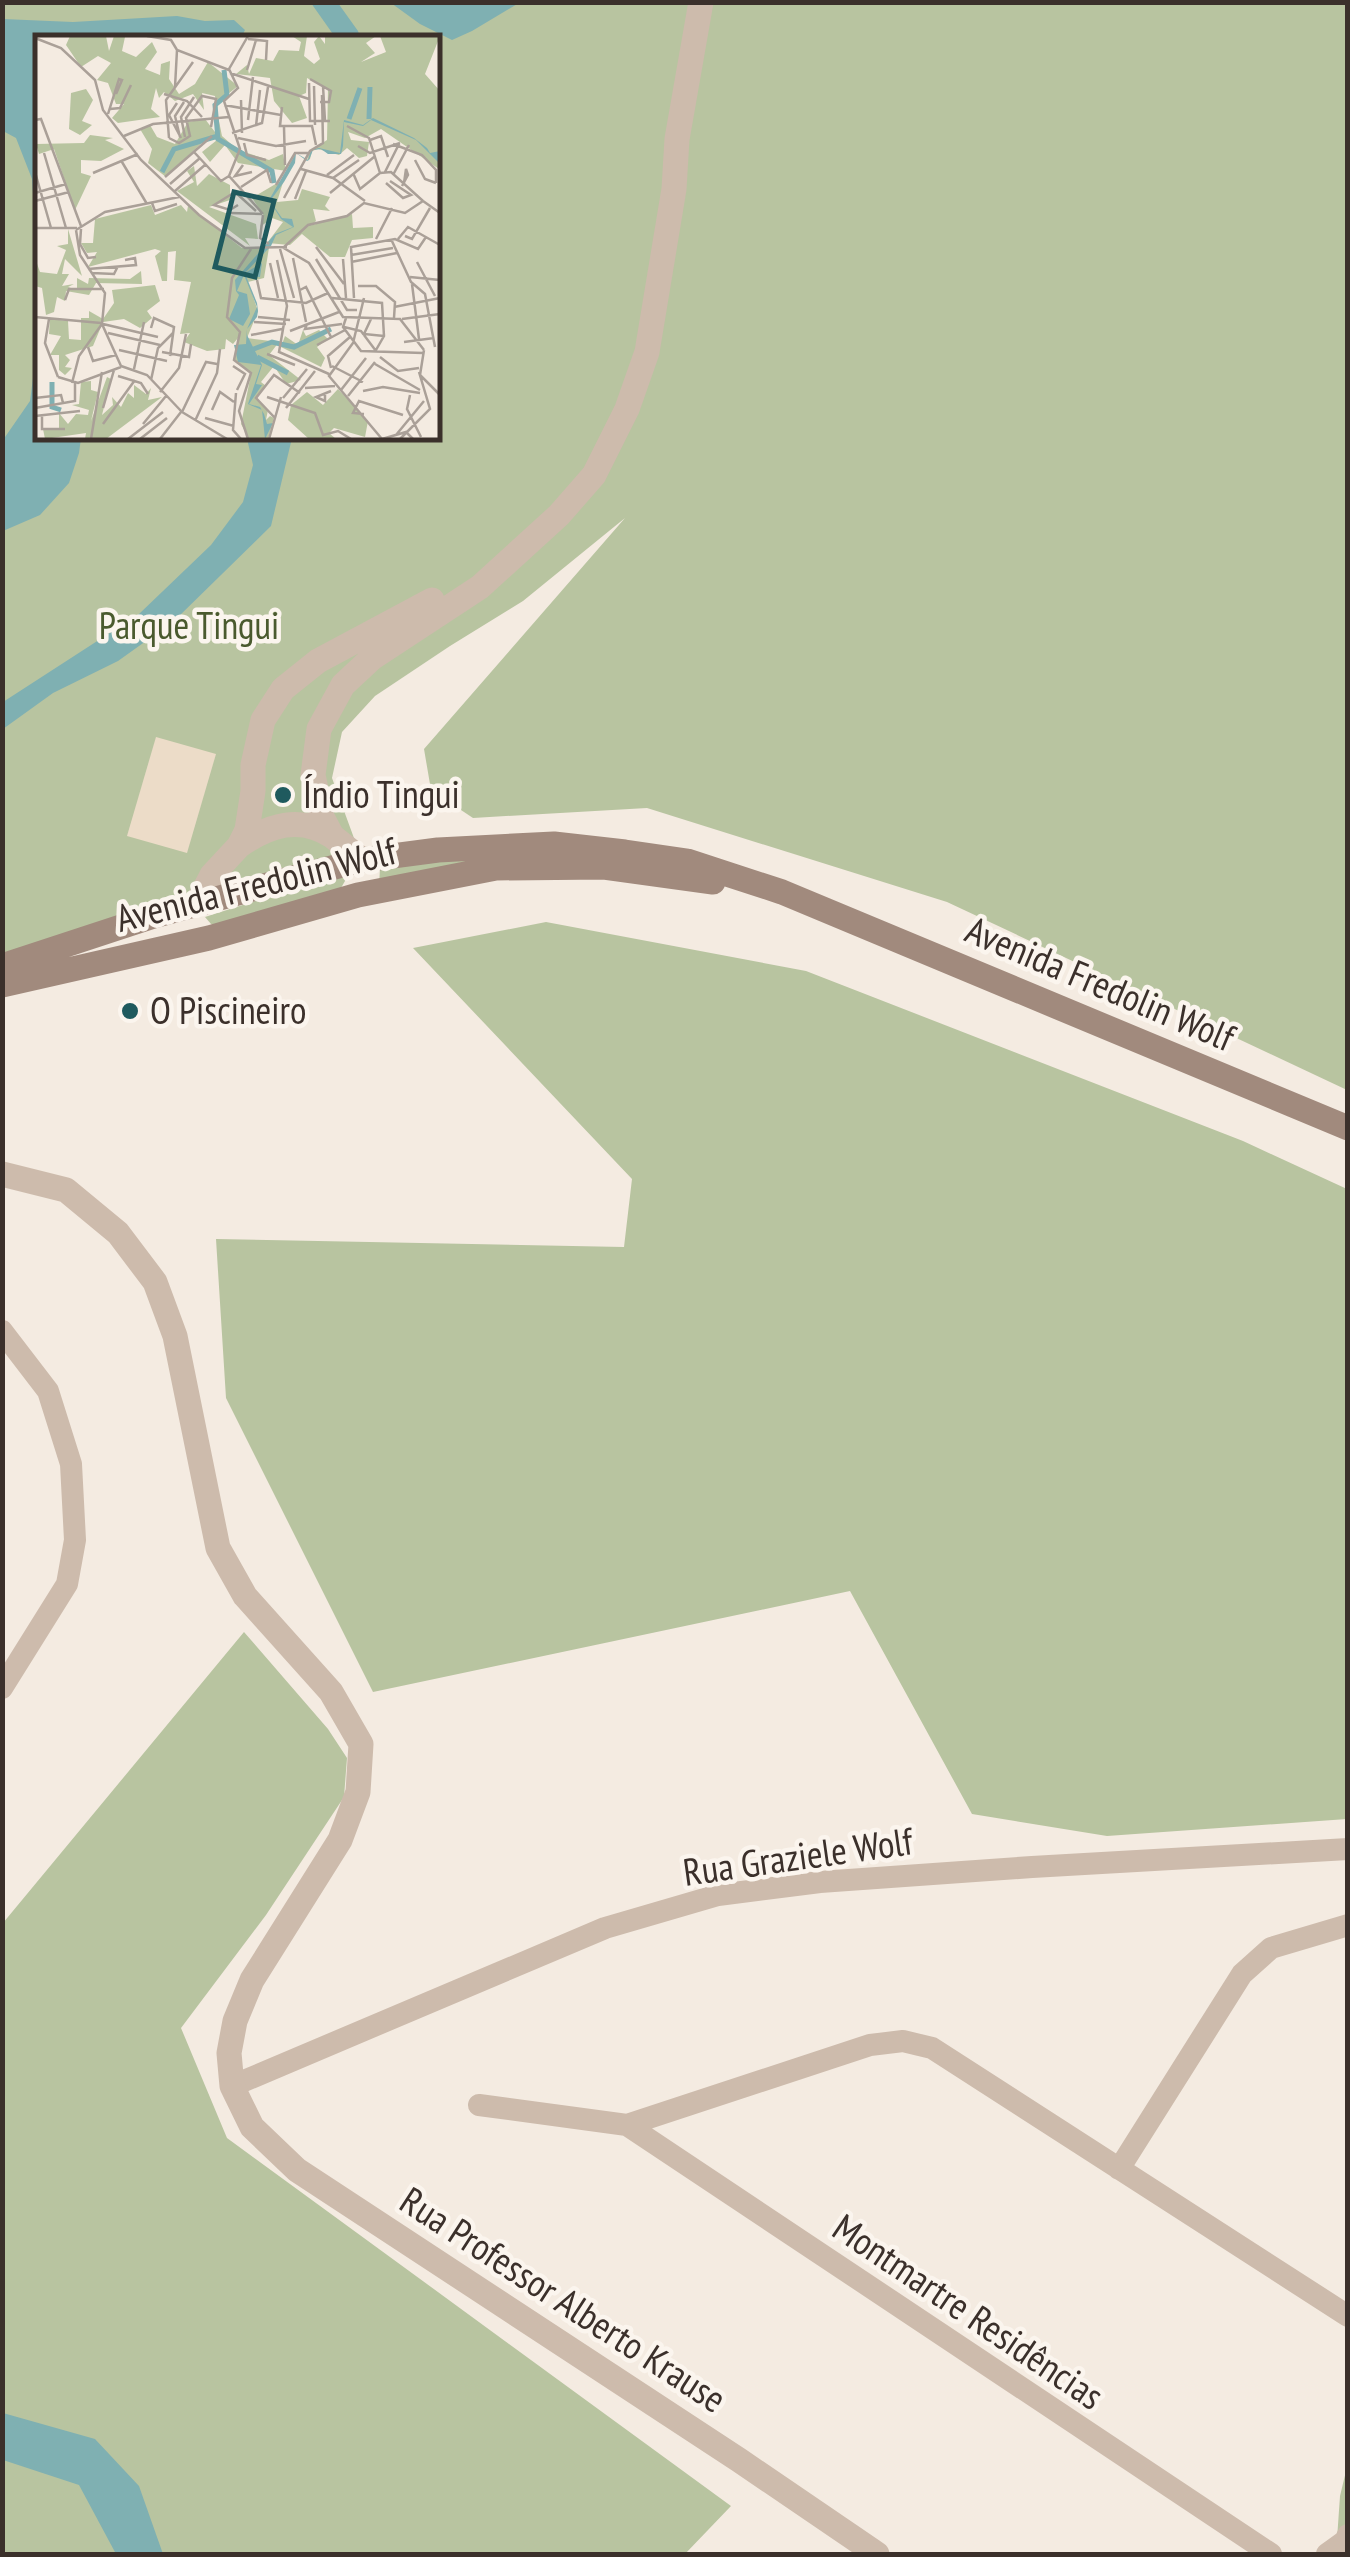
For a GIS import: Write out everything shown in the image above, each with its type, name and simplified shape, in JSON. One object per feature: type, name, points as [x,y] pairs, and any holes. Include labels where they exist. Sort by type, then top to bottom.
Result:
[{"type":"main road","name":"Avenida Fredolin Wolf","points":[[2,966],[154,916],[362,860],[438,850],[604,867],[768,888],[1348,1128]]},
{"type":"main road","name":"Avenida Fredolin Wolf","points":[[2,985],[209,938],[498,857]]},
{"type":"main road","points":[[358,895],[369,883],[362,860]]},
{"type":"main road","points":[[197,904],[209,938]]},
{"type":"main road","points":[[150,950],[146,928],[154,916]]},
{"type":"street","points":[[332,836],[322,817],[314,776],[319,728],[343,686],[372,658],[480,587],[558,515],[594,475],[628,409],[647,352],[700,2]]},
{"type":"street","points":[[197,904],[212,875],[239,846],[247,830],[252,810],[253,765],[263,720],[283,689],[318,662],[515,554]]},
{"type":"street","points":[[239,846],[268,830],[307,824],[332,836],[362,860]]},
{"type":"street","points":[[2,1174],[66,1190],[118,1233],[155,1282],[175,1336],[218,1548],[245,1596],[331,1692],[360,1744],[358,1792],[340,1840],[252,1980],[235,2021],[229,2053],[232,2086]]},
{"type":"street","points":[[2,1688],[67,1584],[75,1540],[72,1464],[48,1391],[4,1335]]},
{"type":"street","name":"Rua Graziele Wolf","points":[[232,2086],[605,1928],[718,1896],[820,1882],[1348,1850]]},
{"type":"street","points":[[1119,2169],[1242,1974],[1271,1948],[1348,1925]]},
{"type":"street","name":"Montmartre Residências","points":[[478,2106],[627,2125],[870,2045],[903,2041],[932,2048],[1348,2316]]},
{"type":"street","name":"Rua Professor Alberto Krause","points":[[232,2086],[252,2127],[297,2170],[876,2554]]},
{"type":"street","name":"Montmartre Residências","points":[[627,2125],[1271,2554]]},
{"type":"street","points":[[1327,2554],[1348,2536]]},
{"type":"green space","name":"Parque Tingui","points":[[3,3],[1347,3],[1347,1090],[947,902],[647,808],[473,818],[431,790],[424,749],[625,518],[523,601],[375,696],[342,732],[332,778],[362,860],[3,962]]},
{"type":"green space","points":[[489,856],[379,887],[380,868]]},
{"type":"green space","points":[[345,876],[338,893],[218,927],[205,917],[303,886]]},
{"type":"green space","points":[[546,922],[806,971],[1243,1141],[1347,1189],[1347,1819],[1107,1836],[972,1814],[850,1591],[373,1692],[226,1398],[216,1239],[624,1247],[632,1179],[413,948]]},
{"type":"green space","points":[[244,1632],[328,1729],[347,1758],[344,1797],[266,1915],[181,2028],[227,2138],[731,2506],[685,2554],[3,2554],[3,1923]]},
{"type":"green space","points":[[1347,2467],[1347,2554],[1336,2554],[1340,2496]]},
{"type":"shaded area","points":[[156,737],[216,754],[187,853],[127,836]]},
{"type":"water","points":[[311,3],[338,3],[359,35],[334,35]]},
{"type":"water","points":[[391,3],[519,3],[452,40]]},
{"type":"water","points":[[177,16],[205,21],[234,20],[245,30],[242,35],[35,35],[35,222],[32,179],[16,138],[3,131],[3,19],[73,22]]},
{"type":"water","points":[[35,363],[35,440],[81,440],[79,453],[69,483],[40,515],[3,531],[3,440],[30,401]]},
{"type":"water","points":[[292,440],[271,526],[174,621],[118,661],[53,693],[3,729],[3,702],[139,614],[211,545],[243,502],[253,465],[248,443]]},
{"type":"water","points":[[3,2413],[95,2439],[139,2486],[163,2554],[116,2554],[79,2485],[3,2460]]},
{"type":"place","name":"Índio Tingui","points":[[283,795]]},
{"type":"place","name":"O Piscineiro","points":[[130,1011]]}]
